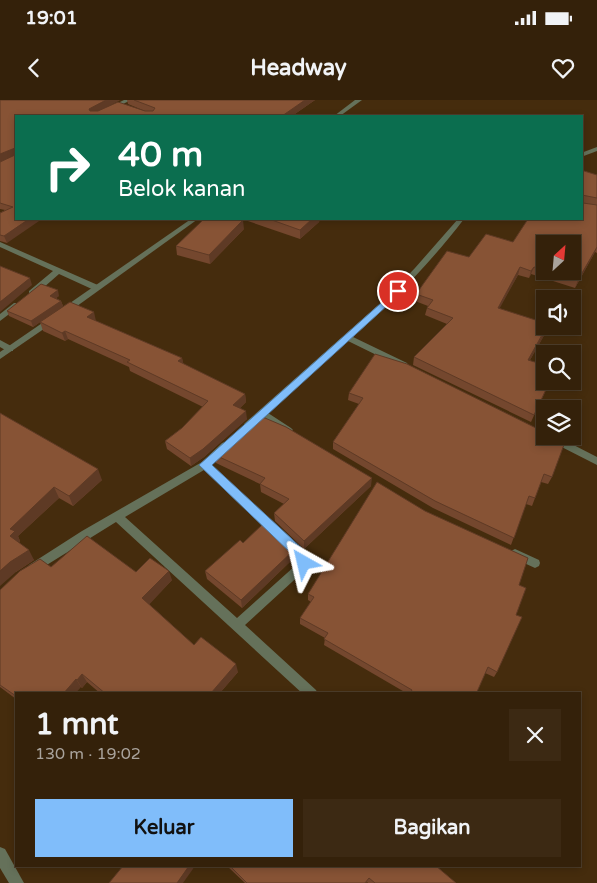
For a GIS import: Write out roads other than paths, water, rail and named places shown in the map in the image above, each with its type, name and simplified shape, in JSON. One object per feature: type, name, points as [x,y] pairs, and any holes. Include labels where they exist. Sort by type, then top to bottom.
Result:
[{"type":"street","points":[[97,115],[128,100]]},
{"type":"street","points":[[338,115],[359,100]]},
{"type":"street","points":[[120,105],[128,108]]},
{"type":"street","points":[[583,154],[597,149]]},
{"type":"street","points":[[0,356],[194,220]]},
{"type":"street","points":[[21,576],[117,516],[205,465],[394,295],[460,220]]},
{"type":"street","points":[[0,244],[97,288]]},
{"type":"street","points":[[0,318],[62,272]]},
{"type":"street","points":[[346,337],[415,371]]},
{"type":"street","points":[[0,343],[10,349]]},
{"type":"street","points":[[261,413],[295,434]]},
{"type":"street","points":[[565,445],[597,461]]},
{"type":"street","points":[[205,465],[304,558],[300,568],[237,625]]},
{"type":"street","points":[[117,516],[310,692]]},
{"type":"street","points":[[502,548],[535,563]]},
{"type":"street","points":[[0,854],[17,883]]}]
